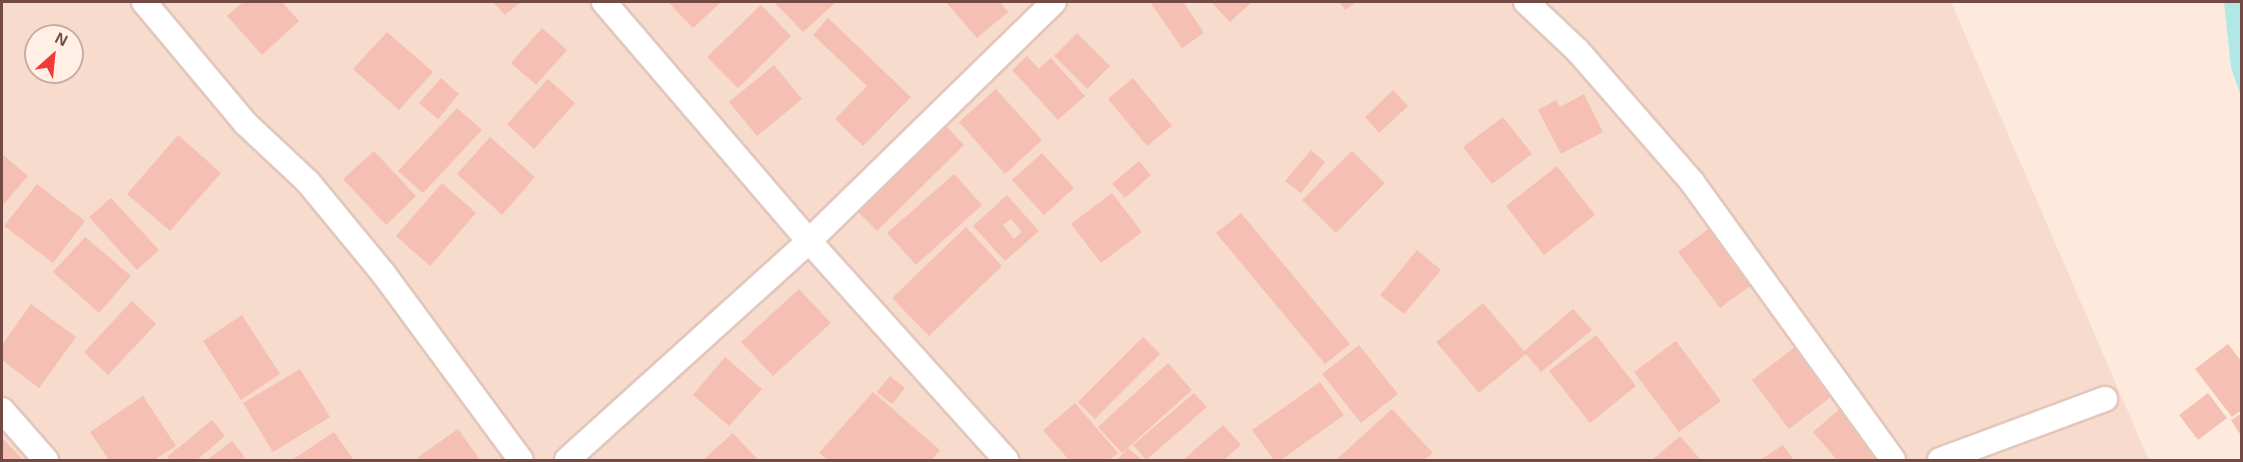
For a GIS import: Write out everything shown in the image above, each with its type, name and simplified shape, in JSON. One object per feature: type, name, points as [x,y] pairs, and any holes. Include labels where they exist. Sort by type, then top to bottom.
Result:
[{"type":"street","points":[[144,2],[245,123],[308,182],[382,273],[521,460]]},
{"type":"street","points":[[604,2],[809,241],[1006,460]]},
{"type":"street","points":[[567,460],[809,241],[1054,2]]},
{"type":"street","points":[[1526,2],[1577,51],[1692,182],[1893,460]]},
{"type":"street","points":[[1940,460],[2105,399]]},
{"type":"street","points":[[2,410],[46,460]]},
{"type":"shaded area","points":[[2,2],[1951,2],[2149,460],[2,460]]},
{"type":"water","points":[[2224,2],[2241,2],[2241,96],[2231,68]]},
{"type":"building","points":[[243,2],[282,2],[299,21],[262,55],[227,16]]},
{"type":"building","points":[[493,2],[521,2],[505,15]]},
{"type":"building","points":[[668,2],[721,2],[693,28]]},
{"type":"building","points":[[774,2],[836,2],[803,32]]},
{"type":"building","points":[[946,2],[1000,2],[1008,12],[977,38]]},
{"type":"building","points":[[1150,2],[1186,2],[1184,3],[1204,33],[1182,48]]},
{"type":"building","points":[[1211,2],[1249,2],[1251,3],[1230,22]]},
{"type":"building","points":[[1339,2],[1356,2],[1345,10]]},
{"type":"building","points":[[761,5],[791,36],[738,88],[707,57]]},
{"type":"building","points":[[828,18],[911,97],[863,146],[835,119],[867,86],[813,35]]},
{"type":"building","points":[[542,28],[567,50],[536,85],[511,63]]},
{"type":"building","points":[[387,32],[433,72],[399,110],[353,69]]},
{"type":"building","points":[[1077,33],[1110,66],[1087,89],[1054,56]]},
{"type":"building","points":[[1027,56],[1039,69],[1051,58],[1085,96],[1058,120],[1012,70]]},
{"type":"building","points":[[774,65],[802,99],[757,136],[729,102]]},
{"type":"building","points":[[441,78],[459,94],[438,119],[419,103]]},
{"type":"building","points":[[1133,78],[1172,126],[1147,146],[1108,99]]},
{"type":"building","points":[[548,79],[575,103],[534,149],[507,124]]},
{"type":"building","points":[[996,89],[1042,140],[1005,174],[959,122]]},
{"type":"building","points":[[1393,90],[1408,106],[1379,133],[1365,117]]},
{"type":"building","points":[[1584,94],[1603,132],[1561,154],[1538,110],[1556,100],[1560,107]]},
{"type":"building","points":[[457,108],[482,130],[423,193],[398,171]]},
{"type":"building","points":[[1503,117],[1532,154],[1492,184],[1463,147]]},
{"type":"building","points":[[945,125],[964,145],[877,231],[857,211]]},
{"type":"building","points":[[178,135],[221,173],[170,231],[127,194]]},
{"type":"building","points":[[490,137],[535,177],[502,215],[457,174]]},
{"type":"building","points":[[1311,150],[1325,162],[1301,193],[1285,181]]},
{"type":"building","points":[[374,151],[416,196],[386,225],[343,179]]},
{"type":"building","points":[[1352,151],[1385,183],[1336,233],[1302,200]]},
{"type":"building","points":[[1042,153],[1074,188],[1044,215],[1012,180]]},
{"type":"building","points":[[2,154],[28,176],[2,206]]},
{"type":"building","points":[[1139,161],[1151,175],[1125,198],[1112,184]]},
{"type":"building","points":[[1557,166],[1595,215],[1544,255],[1506,206]]},
{"type":"building","points":[[954,174],[982,205],[916,265],[887,233]]},
{"type":"building","points":[[442,183],[476,213],[430,266],[396,236]]},
{"type":"building","points":[[37,184],[85,221],[53,263],[4,226]]},
{"type":"building","points":[[1112,193],[1142,232],[1101,263],[1071,224]]},
{"type":"building","points":[[1007,195],[1039,231],[1005,261],[973,226]],"holes":[[[1011,219],[1022,232],[1014,239],[1003,225]]]},
{"type":"building","points":[[111,198],[159,250],[137,270],[89,217]]},
{"type":"building","points":[[1241,213],[1350,344],[1325,364],[1216,233]]},
{"type":"building","points":[[966,227],[1002,266],[929,336],[892,298]]},
{"type":"building","points":[[1711,227],[1754,283],[1720,308],[1678,252]]},
{"type":"building","points":[[85,237],[131,276],[99,313],[53,272]]},
{"type":"building","points":[[1417,250],[1441,270],[1404,314],[1380,295]]},
{"type":"building","points":[[799,289],[831,323],[773,376],[741,342]]},
{"type":"building","points":[[132,301],[156,324],[108,375],[84,352]]},
{"type":"building","points":[[1483,303],[1524,351],[1573,309],[1592,330],[1541,372],[1526,354],[1479,393],[1436,342]]},
{"type":"building","points":[[31,304],[76,337],[39,388],[2,360],[2,345]]},
{"type":"building","points":[[242,315],[280,374],[241,400],[203,341]]},
{"type":"building","points":[[1596,335],[1636,386],[1590,423],[1549,371]]},
{"type":"building","points":[[1143,337],[1160,354],[1095,419],[1078,402]]},
{"type":"building","points":[[1676,341],[1721,401],[1679,432],[1634,372]]},
{"type":"building","points":[[2228,344],[2242,362],[2242,410],[2232,417],[2195,369]]},
{"type":"building","points":[[1359,345],[1398,394],[1361,423],[1322,374]]},
{"type":"building","points":[[1795,347],[1832,396],[1789,429],[1752,380]]},
{"type":"building","points":[[725,357],[762,389],[729,426],[693,395]]},
{"type":"building","points":[[1168,363],[1192,390],[1122,453],[1098,427]]},
{"type":"building","points":[[300,369],[330,417],[273,452],[243,403]]},
{"type":"building","points":[[890,376],[905,388],[892,404],[877,392]]},
{"type":"building","points":[[1320,382],[1344,415],[1281,460],[1274,460],[1252,430]]},
{"type":"building","points":[[873,392],[940,450],[931,460],[828,460],[819,453]]},
{"type":"building","points":[[1194,393],[1207,407],[1146,460],[1133,445]]},
{"type":"building","points":[[2208,393],[2227,418],[2198,440],[2179,415]]},
{"type":"building","points":[[143,396],[176,446],[154,460],[109,460],[90,432]]},
{"type":"building","points":[[1075,403],[1118,453],[1109,460],[1069,460],[1043,430]]},
{"type":"building","points":[[1843,406],[1883,452],[1873,460],[1837,460],[1813,432]]},
{"type":"building","points":[[1392,409],[1433,453],[1424,460],[1336,460]]},
{"type":"building","points":[[2242,413],[2242,437],[2231,420]]},
{"type":"building","points":[[212,420],[225,436],[197,460],[169,460],[167,457]]},
{"type":"building","points":[[1223,425],[1241,445],[1224,460],[1183,460]]},
{"type":"building","points":[[458,429],[480,460],[420,460],[418,457]]},
{"type":"building","points":[[334,432],[354,460],[292,460]]},
{"type":"building","points":[[733,433],[758,460],[703,460]]},
{"type":"building","points":[[1680,436],[1701,460],[1652,460]]},
{"type":"building","points":[[2,438],[23,460],[2,460]]},
{"type":"building","points":[[232,441],[245,457],[240,460],[207,460]]},
{"type":"building","points":[[1783,445],[1794,460],[1760,460]]},
{"type":"building","points":[[1128,448],[1142,460],[1117,460]]}]
